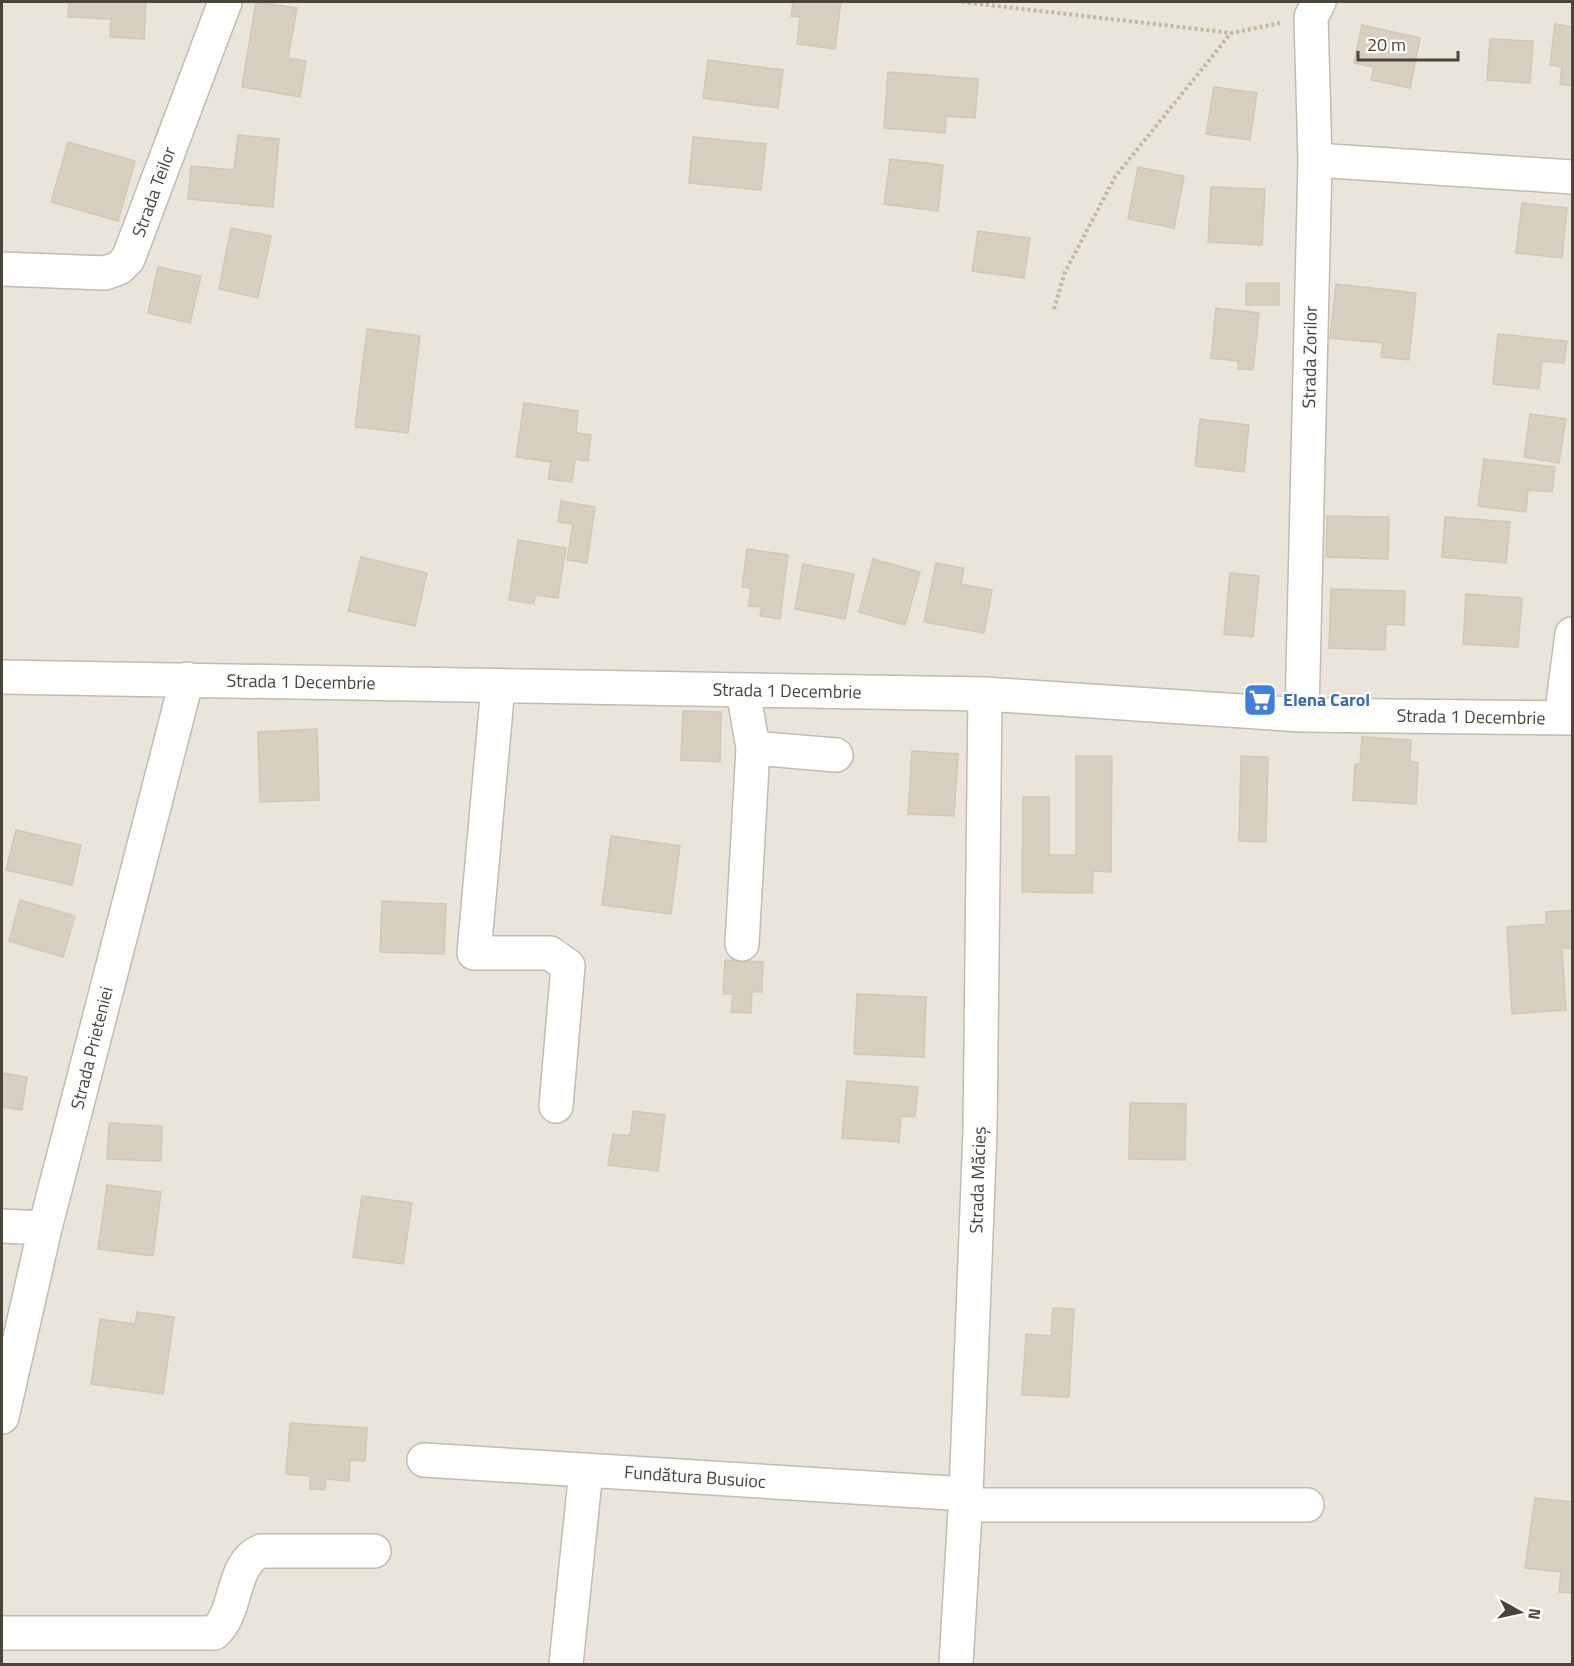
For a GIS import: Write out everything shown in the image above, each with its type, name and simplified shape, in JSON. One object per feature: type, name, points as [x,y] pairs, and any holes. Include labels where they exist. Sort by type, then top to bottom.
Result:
[{"type":"street","name":"Strada Teilor","points":[[2,269],[105,273],[119,268],[128,259],[225,2]]},
{"type":"street","name":"Strada Zorilor","points":[[1302,715],[1315,160],[1315,10]]},
{"type":"street","points":[[1315,160],[1572,177]]},
{"type":"street","points":[[1567,718],[1572,634]]},
{"type":"street","name":"Strada 1 Decembrie","points":[[2,677],[985,694],[1302,715],[1567,718]]},
{"type":"street","name":"Strada Prieteniei","points":[[2,1417],[7,1367],[187,680]]},
{"type":"street","points":[[498,686],[474,953],[550,953],[568,966],[556,1106]]},
{"type":"street","points":[[742,944],[753,748],[743,690]]},
{"type":"street","name":"Strada Măcieș","points":[[956,1665],[966,1500],[980,1131],[985,694]]},
{"type":"street","points":[[753,748],[836,755]]},
{"type":"street","points":[[2,1226],[45,1228]]},
{"type":"street","name":"Fundătura Busuioc","points":[[424,1460],[586,1470],[966,1500],[1307,1506]]},
{"type":"street","points":[[566,1665],[586,1470]]},
{"type":"street","points":[[2,1633],[214,1633],[226,1618],[243,1568],[251,1556],[261,1551],[374,1551]]},
{"type":"path","points":[[962,2],[1232,33],[1315,10]]},
{"type":"path","points":[[1054,309],[1065,272],[1115,177],[1232,33]]},
{"type":"shaded area","points":[[2,2],[1572,2],[1572,1664],[2,1664]]},
{"type":"building","points":[[69,2],[146,2],[144,39],[110,37],[111,19],[68,17]]},
{"type":"building","points":[[256,2],[297,8],[288,58],[306,61],[300,97],[242,87]]},
{"type":"building","points":[[793,2],[841,2],[835,49],[797,44],[800,17],[791,16]]},
{"type":"building","points":[[1555,24],[1572,27],[1572,86],[1560,84],[1562,67],[1550,65]]},
{"type":"building","points":[[1362,25],[1420,38],[1410,88],[1371,80],[1374,67],[1354,63]]},
{"type":"building","points":[[1490,39],[1533,41],[1530,83],[1487,80]]},
{"type":"building","points":[[708,60],[783,70],[778,108],[703,98]]},
{"type":"building","points":[[888,72],[978,79],[975,118],[946,116],[945,133],[884,128]]},
{"type":"building","points":[[1214,87],[1257,93],[1250,140],[1206,134]]},
{"type":"building","points":[[238,135],[279,139],[273,207],[188,199],[191,166],[234,170]]},
{"type":"building","points":[[693,137],[766,144],[761,190],[689,183]]},
{"type":"building","points":[[68,142],[135,161],[118,221],[51,202]]},
{"type":"building","points":[[890,159],[943,165],[938,211],[884,204]]},
{"type":"building","points":[[1138,167],[1184,176],[1174,228],[1128,219]]},
{"type":"building","points":[[1211,187],[1265,189],[1262,245],[1208,242]]},
{"type":"building","points":[[1522,203],[1567,208],[1562,258],[1516,253]]},
{"type":"building","points":[[231,228],[271,236],[258,298],[219,289]]},
{"type":"building","points":[[978,231],[1030,238],[1024,278],[972,271]]},
{"type":"building","points":[[158,267],[201,276],[190,323],[148,313]]},
{"type":"building","points":[[1246,283],[1279,283],[1279,305],[1246,305]]},
{"type":"building","points":[[1336,284],[1416,293],[1409,360],[1381,357],[1383,343],[1330,338]]},
{"type":"building","points":[[1216,308],[1259,313],[1253,370],[1238,369],[1238,361],[1211,358]]},
{"type":"building","points":[[367,329],[420,336],[408,433],[355,427]]},
{"type":"building","points":[[1498,334],[1567,341],[1564,363],[1542,361],[1539,389],[1493,384]]},
{"type":"building","points":[[524,403],[578,411],[576,433],[591,435],[588,461],[575,459],[572,482],[548,479],[551,462],[516,457]]},
{"type":"building","points":[[1530,414],[1566,419],[1559,463],[1524,457]]},
{"type":"building","points":[[1200,419],[1249,425],[1244,472],[1195,466]]},
{"type":"building","points":[[1484,459],[1555,467],[1552,492],[1528,490],[1526,512],[1478,506]]},
{"type":"building","points":[[561,501],[595,507],[587,563],[567,560],[573,524],[558,522]]},
{"type":"building","points":[[1327,516],[1389,517],[1388,559],[1326,557]]},
{"type":"building","points":[[1445,517],[1510,522],[1506,563],[1442,557]]},
{"type":"building","points":[[518,540],[566,548],[558,598],[535,595],[534,604],[509,600]]},
{"type":"building","points":[[747,549],[788,555],[780,619],[760,616],[762,607],[748,606],[751,588],[742,587]]},
{"type":"building","points":[[361,557],[427,573],[415,626],[348,611]]},
{"type":"building","points":[[873,559],[920,572],[905,625],[859,612]]},
{"type":"building","points":[[936,563],[964,568],[961,584],[992,590],[984,633],[924,622]]},
{"type":"building","points":[[803,564],[854,574],[845,619],[795,609]]},
{"type":"building","points":[[1230,573],[1259,576],[1253,637],[1224,634]]},
{"type":"building","points":[[1331,589],[1405,591],[1404,625],[1386,624],[1385,650],[1329,648]]},
{"type":"building","points":[[1466,594],[1522,598],[1518,647],[1463,644]]},
{"type":"building","points":[[683,711],[721,712],[720,762],[681,760]]},
{"type":"building","points":[[317,729],[319,800],[260,802],[258,732]]},
{"type":"building","points":[[1362,737],[1411,740],[1410,762],[1418,763],[1416,804],[1353,800],[1355,764],[1360,764]]},
{"type":"building","points":[[912,751],[958,754],[954,816],[908,814]]},
{"type":"building","points":[[1076,756],[1112,756],[1111,872],[1093,871],[1092,893],[1022,892],[1023,797],[1049,797],[1049,855],[1076,855]]},
{"type":"building","points":[[1241,756],[1268,757],[1266,842],[1239,841]]},
{"type":"building","points":[[16,830],[81,845],[72,885],[6,870]]},
{"type":"building","points":[[611,836],[680,846],[671,914],[602,905]]},
{"type":"building","points":[[20,900],[75,916],[63,957],[9,941]]},
{"type":"building","points":[[382,901],[446,904],[444,954],[380,952]]},
{"type":"building","points":[[1572,910],[1572,948],[1562,948],[1566,1010],[1512,1014],[1507,927],[1546,924],[1546,912]]},
{"type":"building","points":[[725,960],[763,962],[762,992],[752,992],[751,1013],[731,1012],[733,994],[723,994]]},
{"type":"building","points":[[857,994],[926,997],[924,1057],[854,1054]]},
{"type":"building","points":[[2,1073],[27,1077],[22,1110],[2,1107]]},
{"type":"building","points":[[847,1081],[918,1087],[915,1117],[901,1116],[899,1142],[842,1138]]},
{"type":"building","points":[[1130,1103],[1186,1104],[1185,1160],[1129,1159]]},
{"type":"building","points":[[633,1111],[665,1115],[658,1171],[608,1165],[613,1134],[630,1136]]},
{"type":"building","points":[[109,1123],[162,1126],[161,1161],[107,1159]]},
{"type":"building","points":[[107,1185],[161,1192],[153,1256],[98,1249]]},
{"type":"building","points":[[362,1196],[412,1203],[403,1264],[353,1257]]},
{"type":"building","points":[[1053,1308],[1074,1309],[1069,1397],[1022,1395],[1026,1334],[1051,1336]]},
{"type":"building","points":[[137,1312],[174,1317],[163,1394],[91,1384],[100,1319],[135,1324]]},
{"type":"building","points":[[290,1423],[367,1428],[365,1461],[350,1460],[349,1481],[326,1479],[325,1490],[310,1489],[310,1476],[286,1474]]},
{"type":"building","points":[[1535,1498],[1572,1502],[1572,1593],[1559,1592],[1561,1572],[1525,1568]]},
{"type":"place","name":"Elena Carol","points":[[1260,700]]}]
